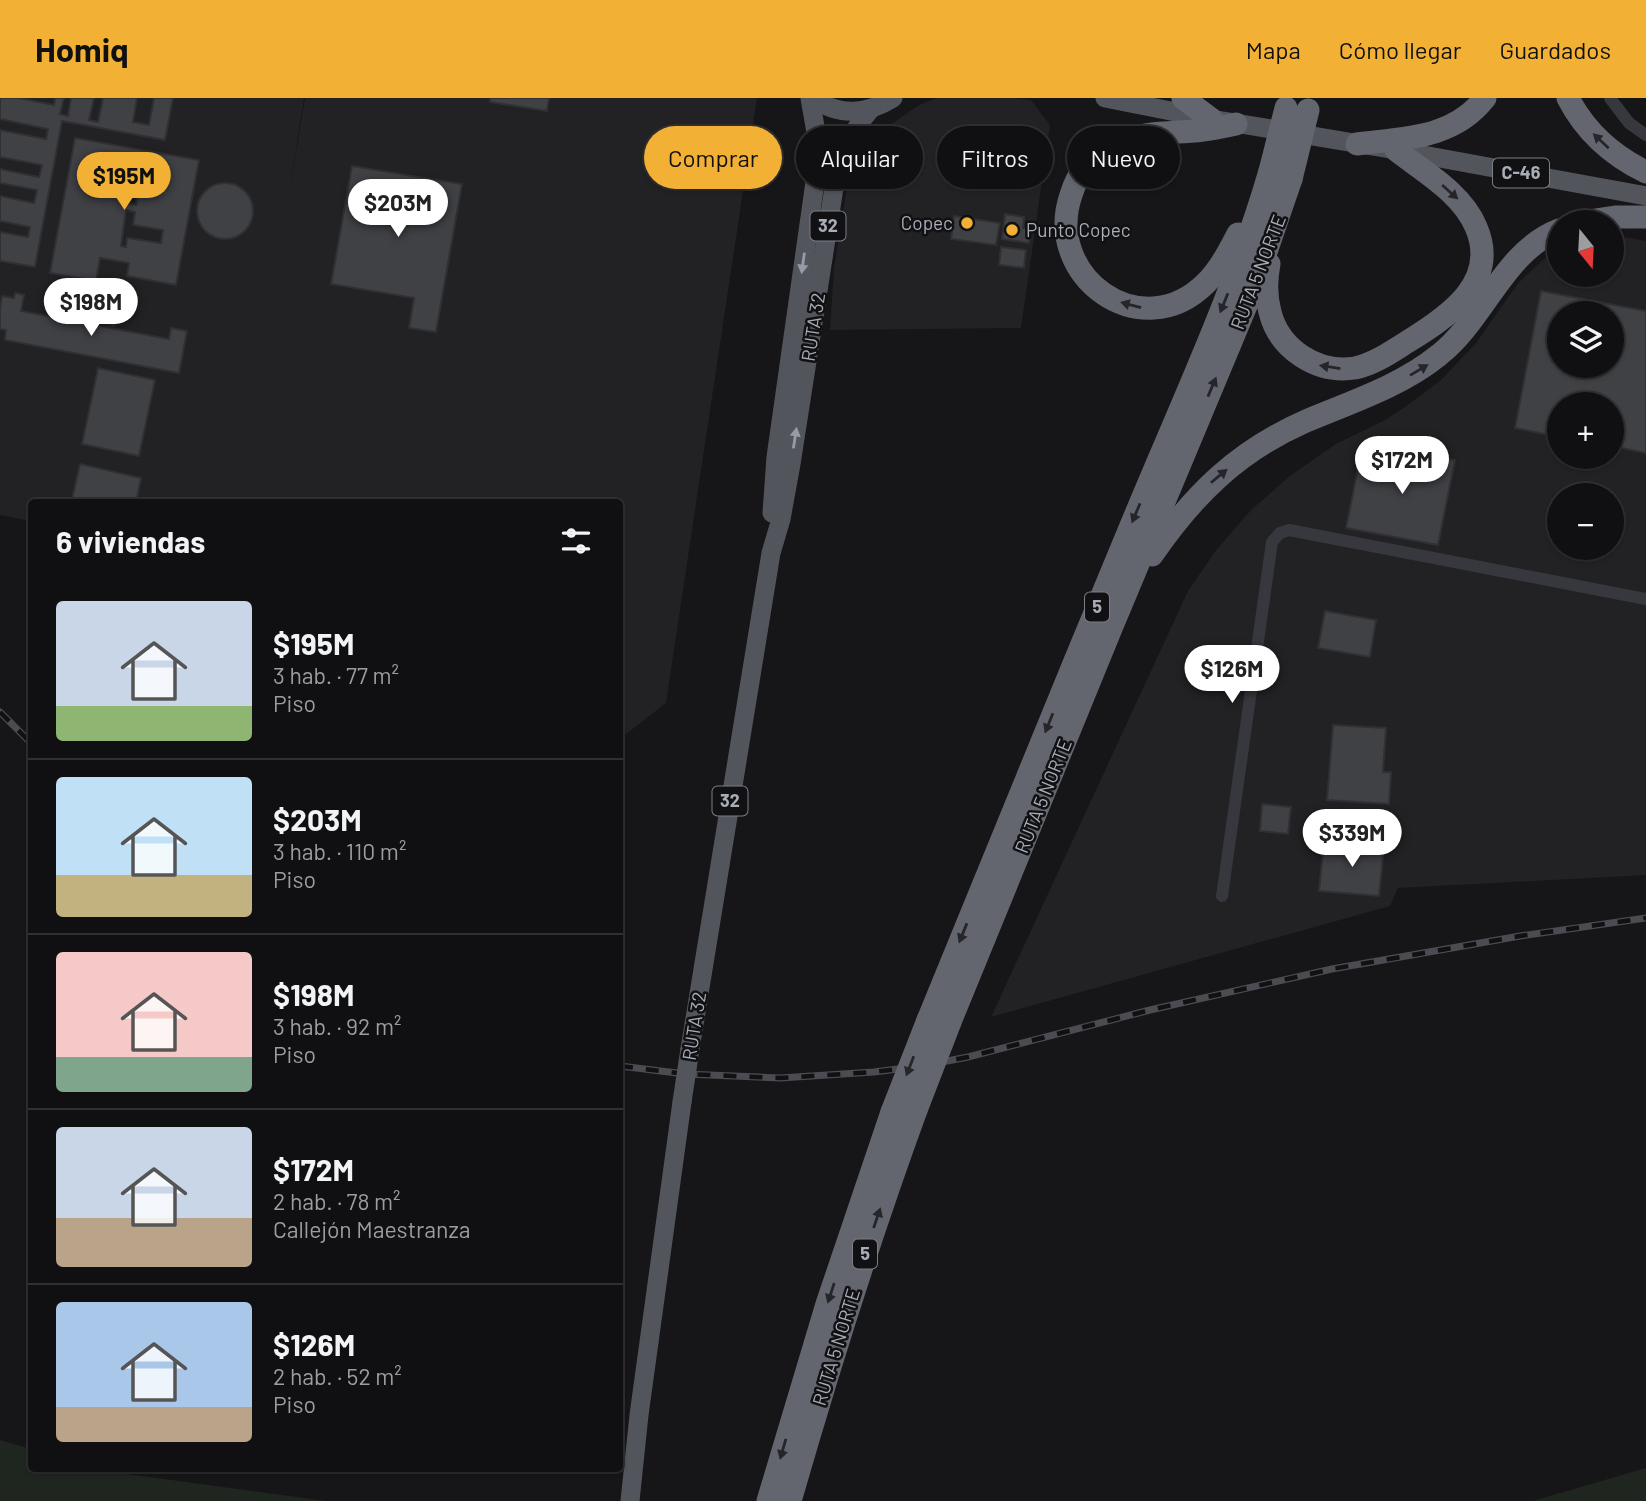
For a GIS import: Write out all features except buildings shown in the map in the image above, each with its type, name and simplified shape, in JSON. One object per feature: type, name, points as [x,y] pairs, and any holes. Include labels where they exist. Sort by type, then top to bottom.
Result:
[{"type":"highway","points":[[1183,98],[1211,119]]},
{"type":"highway","points":[[1357,144],[1437,132],[1469,116],[1485,98]]},
{"type":"highway","points":[[1568,98],[1581,119],[1601,142],[1646,172]]},
{"type":"highway","name":"RUTA 5 NORTE","points":[[768,1501],[867,1249],[916,1110],[939,1021],[1048,723],[1221,311],[1251,232],[1275,181],[1298,104]]},
{"type":"highway","points":[[1236,124],[1196,131],[1141,135],[1103,150],[1085,167],[1071,193],[1067,212],[1070,249],[1079,269],[1105,295],[1138,308],[1172,305],[1184,300],[1215,273],[1275,181]]},
{"type":"highway","points":[[1276,225],[1268,270],[1268,303],[1273,322],[1286,343],[1304,358],[1328,367],[1352,368],[1386,356],[1432,327],[1458,305],[1475,282],[1483,251],[1477,228],[1460,201],[1396,150]]},
{"type":"highway","name":"RUTA 5 NORTE","points":[[790,1501],[809,1399],[841,1261],[892,1112],[939,1021],[1110,631],[1236,332],[1276,225],[1275,181]]},
{"type":"highway","points":[[1624,217],[1646,217]]},
{"type":"highway","points":[[1110,631],[1167,533],[1211,482],[1262,443],[1393,384],[1431,362],[1468,325],[1516,261],[1547,236]]},
{"type":"main road","points":[[812,98],[845,111],[871,109]]},
{"type":"main road","name":"RUTA 32","points":[[771,553],[776,457],[817,167],[812,98]]},
{"type":"main road","name":"32","points":[[871,109],[893,98]]},
{"type":"main road","name":"C-46","points":[[1105,98],[1236,124],[1646,196]]},
{"type":"main road","name":"RUTA 32","points":[[630,1501],[639,1415],[690,1049],[771,553],[791,464],[836,175],[850,138],[871,109]]},
{"type":"street","points":[[1610,98],[1629,123],[1646,135]]},
{"type":"street","points":[[1222,896],[1272,542],[1280,533],[1289,530],[1646,599]]},
{"type":"shaded area","points":[[0,98],[304,98],[288,199],[305,98],[757,98],[753,126],[644,126],[644,189],[743,189],[666,703],[626,734],[623,734],[623,499],[28,499],[28,520],[0,515]]},
{"type":"shaded area","points":[[937,98],[1031,100],[1050,125],[937,126],[937,189],[1041,189],[1021,328],[830,330],[834,268],[847,189],[923,189],[923,126],[889,126],[919,105]]},
{"type":"shaded area","points":[[1624,237],[1646,241],[1646,875],[1398,888],[1390,906],[991,1017],[1188,591],[1217,549],[1251,510],[1291,475],[1336,444],[1385,420],[1441,380],[1476,343],[1518,283],[1547,258],[1547,287],[1624,287]]},
{"type":"shaded area","points":[[0,1440],[28,1448],[28,1472],[116,1472],[326,1501],[0,1501]]},
{"type":"shaded area","points":[[1646,1468],[1646,1501],[1533,1501]]},
{"type":"railway","points":[[0,712],[28,740]]},
{"type":"railway","points":[[623,1066],[685,1074],[780,1078],[921,1066],[1332,969],[1520,936],[1646,918]]},
{"type":"place","name":"Copec","points":[[967,223]]},
{"type":"place","name":"Punto Copec","points":[[1012,230]]}]
